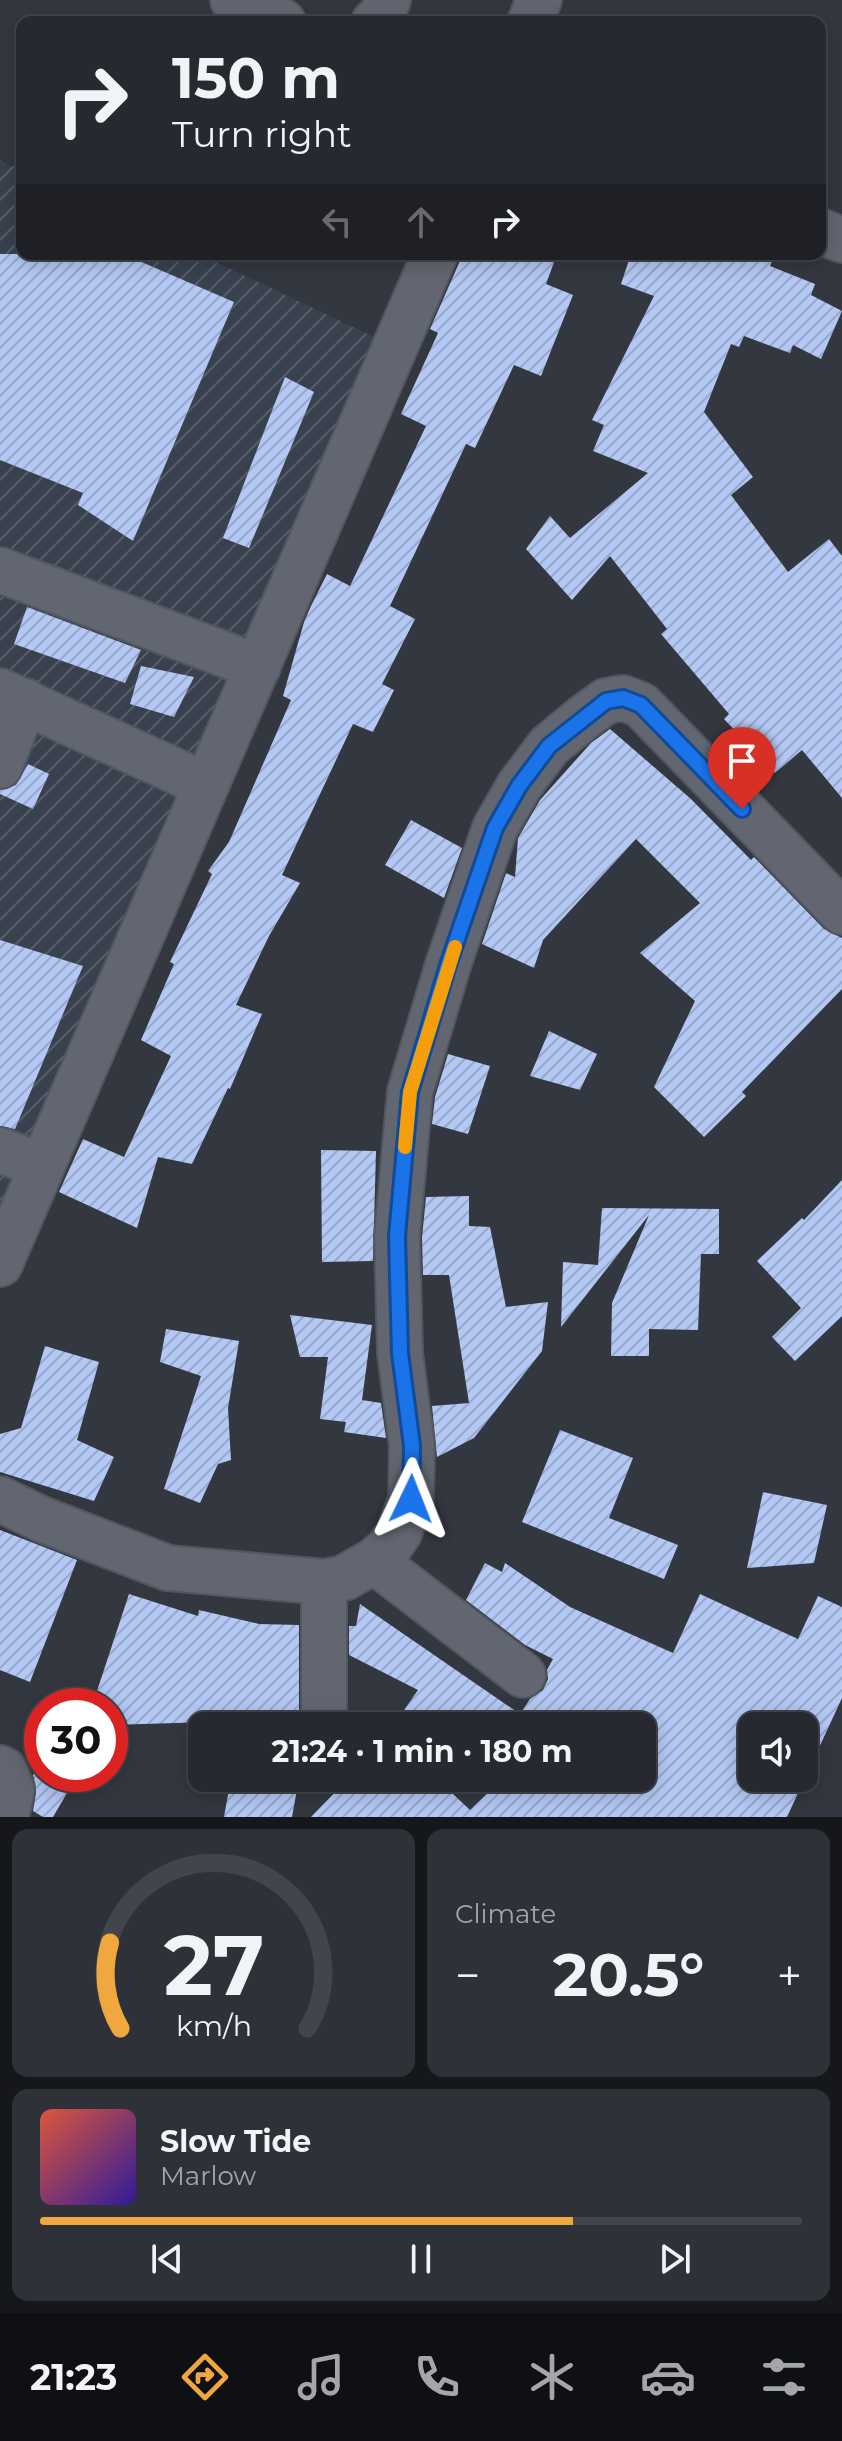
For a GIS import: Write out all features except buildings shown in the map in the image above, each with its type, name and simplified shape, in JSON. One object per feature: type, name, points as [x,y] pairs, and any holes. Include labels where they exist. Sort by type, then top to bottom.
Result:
[{"type":"street","points":[[233,0],[269,16]]},
{"type":"street","points":[[0,1264],[432,260]]},
{"type":"street","points":[[0,570],[258,667]]},
{"type":"street","points":[[0,766],[12,696],[206,785]]},
{"type":"street","points":[[0,1499],[41,1519],[168,1568],[324,1582],[344,1578],[388,1549],[399,1533],[411,1499],[412,1446],[400,1353],[397,1236],[410,1092],[449,962],[495,828],[519,786],[549,746],[606,701],[623,698],[641,705],[842,912]]},
{"type":"street","points":[[0,1150],[42,1166]]},
{"type":"street","points":[[374,1561],[523,1675]]},
{"type":"street","points":[[324,1582],[324,1712]]},
{"type":"street","points":[[0,1768],[4,1770],[12,1789],[6,1817]]},
{"type":"shaded area","points":[[0,160],[16,167],[16,260],[212,260],[389,344],[0,1221]]},
{"type":"slow traffic","points":[[405,1147],[410,1092],[455,947]]},
{"type":"route","points":[[411,1499],[412,1446],[400,1353],[397,1236],[410,1092],[449,962],[495,828],[519,786],[549,746],[606,701],[623,698],[641,705],[742,809]]}]
